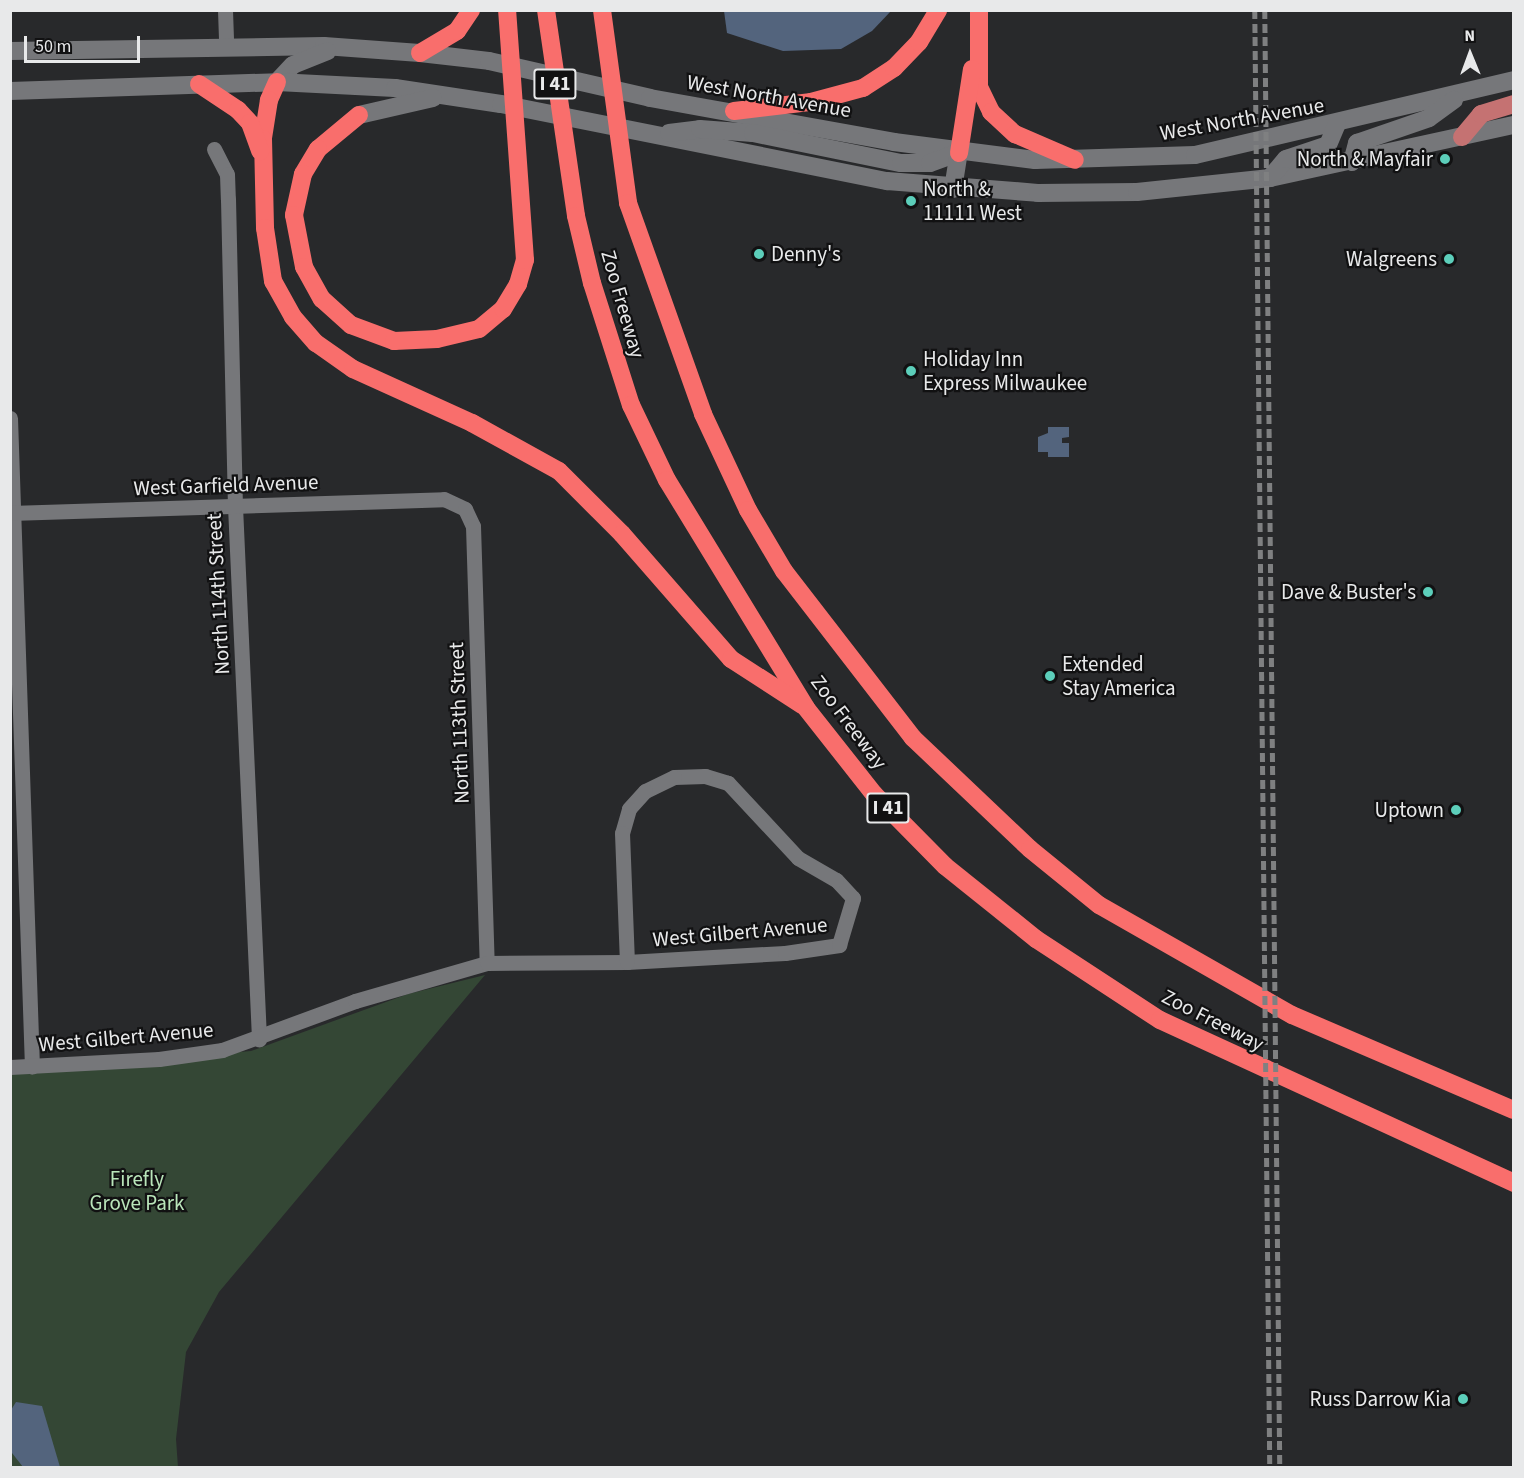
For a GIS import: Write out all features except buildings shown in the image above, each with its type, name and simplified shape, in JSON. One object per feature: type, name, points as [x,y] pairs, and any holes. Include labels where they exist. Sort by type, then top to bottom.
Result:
[{"type":"highway","points":[[420,53],[457,31],[471,10]]},
{"type":"highway","points":[[359,115],[318,148],[303,174],[294,215],[298,246],[304,267],[322,299],[351,325],[394,341],[437,339],[478,328],[503,309],[518,284],[525,260],[519,150],[507,10]]},
{"type":"highway","name":"Zoo Freeway","points":[[546,10],[564,158],[592,283],[631,405],[667,480],[806,708],[874,794],[945,866],[1036,939],[1160,1020],[1321,1098],[1514,1183]]},
{"type":"highway","name":"Zoo Freeway","points":[[602,10],[603,36],[622,171],[637,234],[703,414],[748,510],[784,571],[913,738],[1030,849],[1099,905],[1292,1015],[1514,1110]]},
{"type":"highway","points":[[734,111],[811,102],[863,88],[894,68],[919,42],[938,10]]},
{"type":"highway","points":[[959,153],[979,15]]},
{"type":"highway","points":[[979,15],[979,87],[991,112],[1016,134],[1075,160]]},
{"type":"highway","points":[[277,82],[267,110],[262,159],[266,248],[273,281],[293,317],[316,343],[363,374],[543,459],[622,534],[731,659],[806,708]]},
{"type":"highway","points":[[199,84],[250,123],[262,159]]},
{"type":"main road","name":"West North Avenue","points":[[10,51],[338,47],[420,53],[489,61],[650,98],[734,111],[959,153],[1075,160],[1195,155],[1337,124],[1514,80]]},
{"type":"main road","points":[[277,82],[293,65],[338,47]]},
{"type":"main road","points":[[10,91],[277,82],[395,88],[452,95],[841,173],[953,189],[1075,194],[1270,178],[1514,125]]},
{"type":"main road","points":[[1352,162],[1358,143],[1429,118],[1463,94]]},
{"type":"main road","points":[[359,115],[452,95]]},
{"type":"main road","points":[[1462,137],[1481,114],[1514,104]]},
{"type":"main road","points":[[1270,178],[1286,159],[1328,145],[1337,124]]},
{"type":"main road","points":[[656,135],[700,129],[753,133],[901,163],[930,163],[959,153],[953,189]]},
{"type":"street","points":[[225,10],[226,48]]},
{"type":"street","name":"North 114th Street","points":[[214,149],[225,168],[228,199],[235,506],[260,1039]]},
{"type":"street","points":[[10,418],[32,1067]]},
{"type":"street","name":"West Garfield Avenue","points":[[12,513],[444,499]]},
{"type":"street","name":"North 113th Street","points":[[444,499],[465,509],[473,526],[487,963]]},
{"type":"street","name":"West Gilbert Avenue","points":[[10,1067],[159,1059],[222,1050],[260,1039],[355,1001],[487,963],[627,962],[784,953],[839,945],[853,898],[836,880],[798,858],[728,783],[705,776],[674,777],[645,791],[629,809],[622,833],[627,962]]},
{"type":"green space","name":"Firefly Grove Park","points":[[485,975],[219,1292],[186,1352],[176,1439],[178,1467],[11,1467],[10,1071],[251,1051],[408,994]]},
{"type":"water","points":[[724,10],[891,11],[872,31],[841,49],[783,51],[727,33]]},
{"type":"water","points":[[1048,427],[1069,427],[1069,437],[1062,438],[1062,443],[1069,443],[1069,457],[1048,457],[1048,452],[1038,452],[1038,437],[1048,433]]},
{"type":"water","points":[[16,1402],[42,1406],[60,1467],[23,1467],[12,1453],[11,1410]]},
{"type":"railway","points":[[1255,10],[1270,1468]]},
{"type":"railway","points":[[1265,10],[1280,1468]]},
{"type":"place","name":"North & Mayfair","points":[[1445,159]]},
{"type":"place","name":"North & 11111 West","points":[[911,201]]},
{"type":"place","name":"Denny's","points":[[759,254]]},
{"type":"place","name":"Walgreens","points":[[1449,259]]},
{"type":"place","name":"Holiday Inn Express Milwaukee","points":[[911,371]]},
{"type":"place","name":"Dave & Buster's","points":[[1428,592]]},
{"type":"place","name":"Extended Stay America","points":[[1050,676]]},
{"type":"place","name":"Uptown","points":[[1456,810]]},
{"type":"place","name":"Russ Darrow Kia","points":[[1463,1399]]}]
